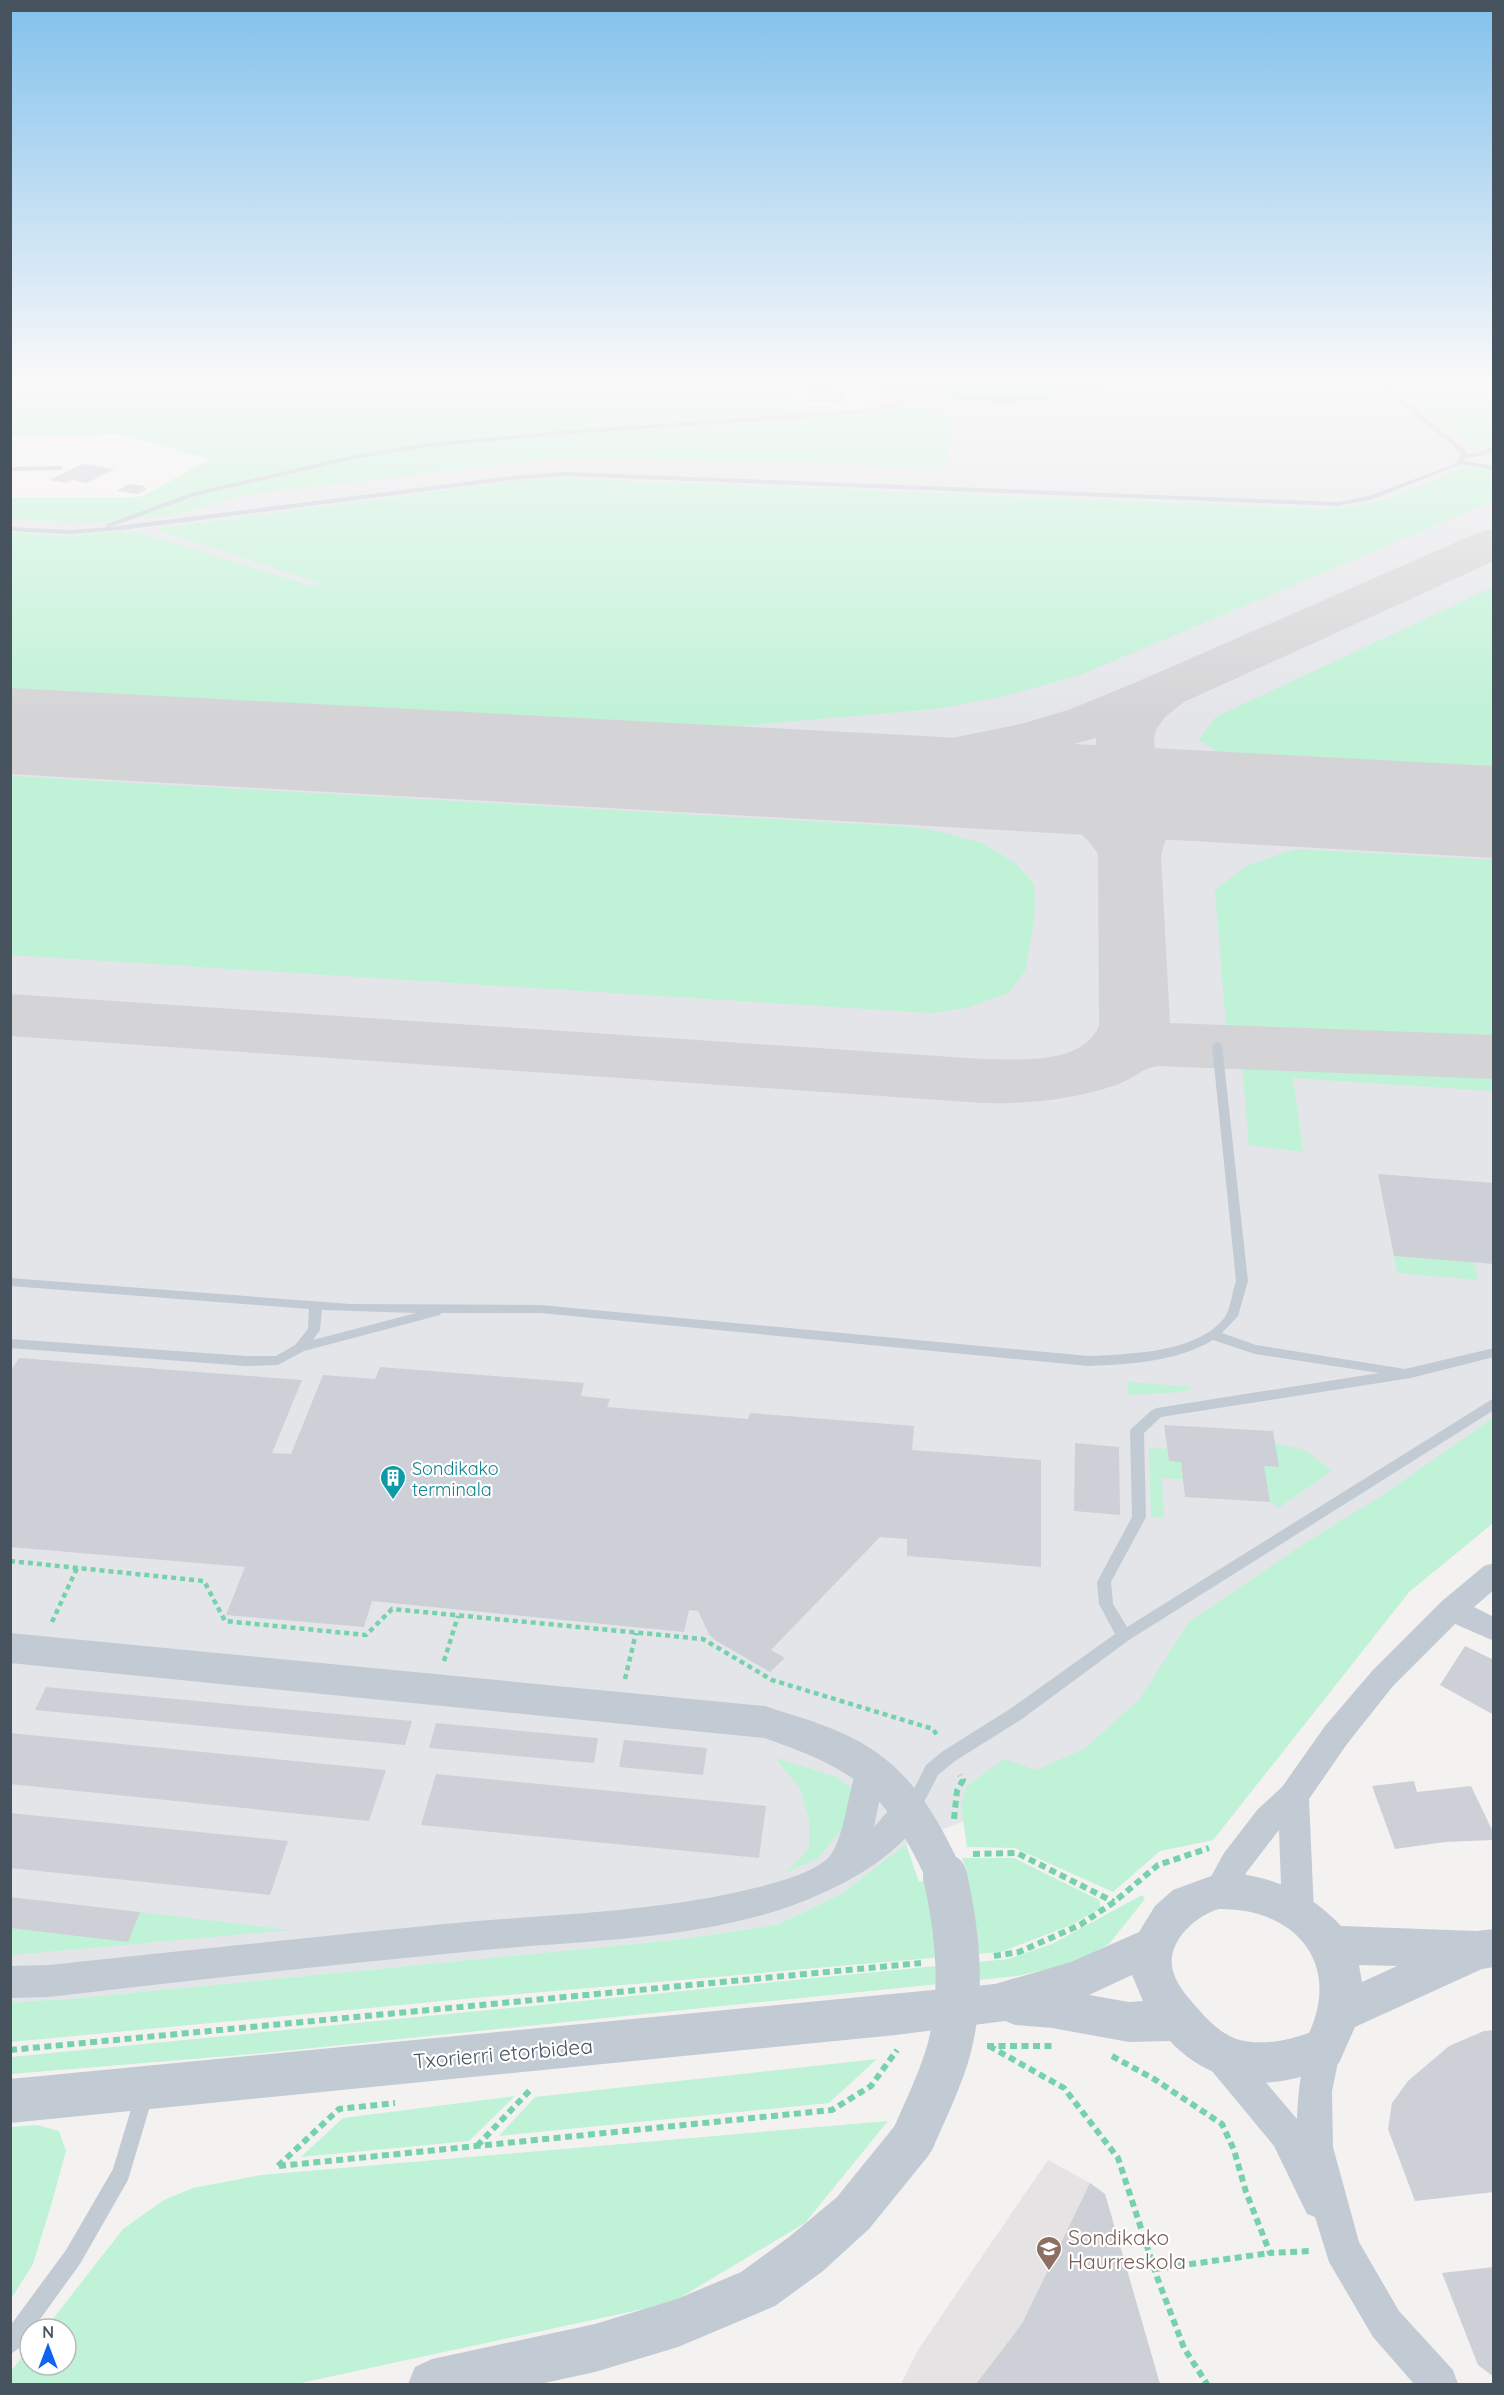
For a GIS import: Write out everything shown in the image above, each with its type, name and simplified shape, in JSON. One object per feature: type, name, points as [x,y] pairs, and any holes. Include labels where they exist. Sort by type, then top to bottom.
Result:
[{"type":"street","points":[[1219,1891],[1235,1863],[1269,1819],[1293,1796],[1336,1735],[1383,1678],[1452,1609],[1494,1574]]},
{"type":"street","points":[[1452,1609],[1494,1630]]},
{"type":"street","points":[[10,1648],[765,1722],[831,1745],[871,1767],[911,1809],[945,1876],[954,1911],[957,1982],[954,2023],[949,2049],[913,2139],[853,2213],[806,2254],[758,2289],[678,2324],[595,2348],[432,2385]]},
{"type":"street","points":[[838,1872],[859,1825],[871,1767]]},
{"type":"street","points":[[1293,1796],[1298,1912]]},
{"type":"street","points":[[10,1982],[49,1981],[310,1952],[703,1914],[773,1897],[838,1872],[900,1824],[911,1809]]},
{"type":"street","points":[[1342,2249],[1316,2147],[1315,2091],[1343,1990],[1340,1968],[1330,1945],[1315,1926],[1298,1912],[1249,1892],[1219,1891],[1196,1899],[1181,1909],[1166,1925],[1153,1946],[1152,1970],[1160,1991],[1179,2019],[1196,2038],[1220,2054],[1287,2134],[1342,2249],[1386,2324],[1439,2385]]},
{"type":"street","points":[[1330,1945],[1485,1949]]},
{"type":"street","name":"Txorierri etorbidea","points":[[995,2004],[1076,1980],[1153,1946]]},
{"type":"street","points":[[1220,2054],[1247,2062],[1280,2063],[1299,2059],[1332,2031],[1485,1949]]},
{"type":"street","name":"Txorierri etorbidea","points":[[10,2101],[995,2004],[1052,2008],[1129,2022],[1179,2019]]},
{"type":"lane","points":[[92,531],[191,495]]},
{"type":"lane","points":[[10,529],[92,531],[384,495]]},
{"type":"lane","points":[[1108,495],[1338,504],[1379,495]]},
{"type":"lane","points":[[10,1282],[316,1305],[540,1309],[1089,1361],[1140,1359],[1184,1347],[1213,1335],[1230,1318],[1242,1281],[1217,1045]]},
{"type":"lane","points":[[300,1348],[314,1330],[316,1305]]},
{"type":"lane","points":[[10,1342],[246,1361],[278,1359],[300,1348],[450,1308]]},
{"type":"lane","points":[[1213,1335],[1255,1349],[1411,1373]]},
{"type":"lane","points":[[1124,1636],[1106,1604],[1104,1582],[1139,1517],[1137,1431],[1157,1413],[1411,1373],[1494,1352]]},
{"type":"lane","points":[[911,1809],[932,1770],[941,1763],[1016,1714],[1124,1636],[1494,1403]]},
{"type":"lane","points":[[10,2344],[73,2257],[121,2173],[147,2086]]},
{"type":"path","points":[[982,1957],[1019,1952],[1080,1925],[1114,1902],[1158,1865],[1205,1851],[1212,1846]]},
{"type":"path","points":[[10,2050],[923,1963]]},
{"type":"path","points":[[977,2046],[1062,2046]]},
{"type":"path","points":[[989,2046],[1064,2088],[1118,2158],[1184,2348],[1207,2385]]},
{"type":"path","points":[[407,2101],[339,2109],[278,2166],[832,2110],[871,2086],[897,2049]]},
{"type":"path","points":[[886,2050],[909,2049]]},
{"type":"path","points":[[1109,2054],[1154,2079],[1222,2124],[1234,2150],[1246,2192],[1270,2253]]},
{"type":"path","points":[[520,2089],[543,2086]]},
{"type":"path","points":[[477,2146],[532,2088]]},
{"type":"path","points":[[1155,2269],[1270,2253],[1342,2249]]},
{"type":"shaded area","points":[[233,495],[1493,495],[1493,1523],[1409,1592],[1213,1840],[1160,1851],[1118,1886],[964,1821],[906,1844],[841,1894],[777,1925],[674,1940],[69,1999],[11,2002],[11,520],[91,523],[138,508]]},
{"type":"shaded area","name":"Sondikako Haurreskola","points":[[1048,2160],[1105,2194],[1160,2384],[901,2384],[918,2350]]},
{"type":"green space","points":[[247,495],[172,515],[91,523],[11,520],[11,498]]},
{"type":"green space","points":[[411,495],[974,495],[1326,509],[1363,504],[1398,495],[1493,495],[1493,501],[1080,675],[1005,696],[934,709],[729,727],[11,689],[10,533],[61,535],[135,531],[312,586],[321,583],[160,531],[160,528]]},
{"type":"green space","points":[[1493,587],[1493,767],[1218,752],[1199,740],[1216,717]]},
{"type":"green space","points":[[10,776],[912,827],[946,833],[984,844],[1015,863],[1034,884],[1035,909],[1026,969],[1010,992],[967,1008],[930,1013],[11,955]]},
{"type":"green space","points":[[1295,849],[1493,860],[1493,1050],[1227,1037],[1215,890],[1246,866]]},
{"type":"green space","points":[[1241,1054],[1493,1065],[1493,1091],[1293,1078],[1303,1152],[1249,1145]]},
{"type":"green space","points":[[1394,1256],[1474,1262],[1478,1280],[1397,1273]]},
{"type":"green space","points":[[1128,1382],[1195,1387],[1182,1392],[1128,1395]]},
{"type":"green space","points":[[1493,1418],[1493,1523],[1409,1592],[1213,1840],[1160,1851],[1113,1892],[1015,1848],[967,1847],[961,1805],[967,1786],[1004,1759],[1036,1770],[1084,1749],[1139,1700],[1189,1622],[1310,1540],[1383,1495]]},
{"type":"green space","points":[[1275,1443],[1305,1450],[1332,1471],[1278,1508],[1270,1502],[1264,1466],[1278,1467]]},
{"type":"green space","points":[[1149,1448],[1167,1449],[1169,1461],[1181,1462],[1183,1479],[1162,1478],[1164,1518],[1151,1518]]},
{"type":"green space","points":[[775,1758],[837,1777],[851,1788],[855,1804],[850,1819],[818,1858],[787,1872],[809,1848],[809,1819],[800,1788]]},
{"type":"green space","points":[[906,1844],[919,1882],[967,1871],[962,1858],[1014,1858],[1099,1900],[1101,1908],[1071,1925],[1001,1952],[485,1997],[11,2042],[11,2002],[69,1999],[674,1940],[777,1925],[841,1894]]},
{"type":"green space","points":[[1142,1895],[1145,1899],[1109,1944],[1078,1962],[1017,1976],[253,2054],[11,2074],[11,2057],[1008,1959],[1052,1944]]},
{"type":"green space","points":[[140,1912],[290,1930],[11,1955],[11,1928],[128,1942]]},
{"type":"green space","points":[[877,2059],[829,2103],[499,2136],[535,2097]]},
{"type":"green space","points":[[515,2096],[469,2141],[301,2157],[343,2118]]},
{"type":"green space","points":[[888,2121],[805,2223],[671,2303],[296,2384],[11,2384],[11,2371],[18,2362],[18,2377],[78,2377],[78,2317],[54,2317],[123,2229],[164,2200],[193,2188],[261,2175]]},
{"type":"green space","points":[[37,2125],[59,2131],[66,2151],[33,2264],[11,2299],[11,2127]]},
{"type":"building","points":[[1378,1174],[1494,1183],[1494,1264],[1394,1256]]},
{"type":"building","name":"Sondikako terminala","points":[[19,1358],[302,1380],[272,1453],[291,1454],[323,1375],[375,1379],[380,1367],[584,1383],[581,1396],[610,1399],[607,1407],[748,1419],[750,1413],[914,1426],[912,1450],[1041,1460],[1041,1567],[907,1556],[907,1539],[880,1537],[771,1650],[785,1658],[770,1672],[715,1640],[709,1634],[698,1611],[689,1610],[684,1632],[372,1601],[364,1627],[226,1615],[245,1567],[10,1547],[10,1372]]},
{"type":"building","points":[[1164,1425],[1273,1431],[1279,1467],[1264,1466],[1270,1502],[1185,1497],[1181,1462],[1169,1461]]},
{"type":"building","points":[[1075,1443],[1119,1447],[1120,1515],[1074,1511]]},
{"type":"building","points":[[1465,1646],[1494,1660],[1494,1715],[1440,1685]]},
{"type":"building","points":[[46,1687],[412,1721],[405,1745],[35,1710]]},
{"type":"building","points":[[436,1723],[598,1738],[594,1763],[429,1748]]},
{"type":"building","points":[[10,1733],[386,1770],[369,1821],[10,1784]]},
{"type":"building","points":[[624,1740],[707,1748],[703,1775],[619,1767]]},
{"type":"building","points":[[436,1774],[766,1806],[759,1858],[421,1825]]},
{"type":"building","points":[[1414,1781],[1417,1792],[1471,1786],[1494,1834],[1494,1840],[1445,1842],[1395,1849],[1372,1786]]},
{"type":"building","points":[[10,1813],[288,1841],[270,1895],[10,1868]]},
{"type":"building","points":[[10,1897],[140,1912],[128,1942],[10,1928]]},
{"type":"building","points":[[1494,2030],[1494,2192],[1415,2201],[1388,2129],[1392,2103],[1408,2081],[1449,2046],[1484,2031]]},
{"type":"building","points":[[1090,2183],[1105,2194],[1160,2384],[976,2384],[1022,2324]]},
{"type":"building","points":[[1494,2267],[1494,2377],[1478,2365],[1442,2273]]},
{"type":"taxiway","points":[[1165,690],[1494,543]]},
{"type":"taxiway","points":[[719,770],[856,766],[947,757],[992,749],[1080,725],[1165,690]]},
{"type":"taxiway","points":[[1129,853],[1125,738],[1135,716],[1165,690]]},
{"type":"taxiway","points":[[982,784],[1026,789],[1085,808],[1117,835],[1129,853]]},
{"type":"taxiway","points":[[1129,853],[1130,855],[1141,830],[1164,814],[1194,804],[1255,799]]},
{"type":"taxiway","points":[[1123,1049],[1135,1026],[1129,853]]},
{"type":"taxiway","points":[[10,1015],[982,1081],[1023,1081],[1071,1075],[1093,1069],[1113,1059],[1123,1049]]},
{"type":"taxiway","points":[[1123,1049],[1158,1044],[1494,1057]]},
{"type":"runway","points":[[10,731],[1494,812]]},
{"type":"place","name":"Sondikako terminala","points":[[393,1501]]},
{"type":"place","name":"Sondikako Haurreskola","points":[[1049,2272]]}]
